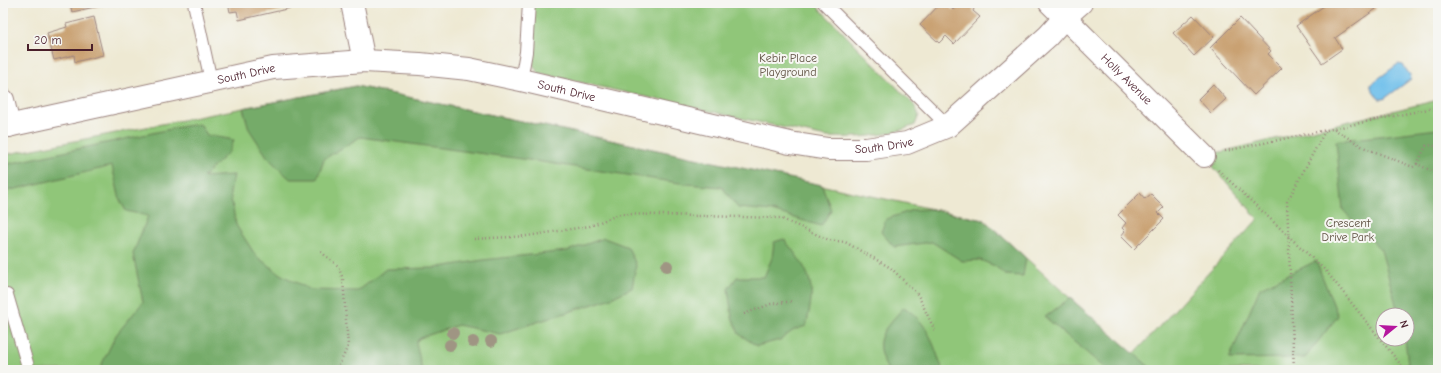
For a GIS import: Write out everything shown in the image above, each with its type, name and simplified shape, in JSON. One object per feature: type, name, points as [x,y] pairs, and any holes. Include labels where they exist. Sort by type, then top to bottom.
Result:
[{"type":"street","points":[[352,3],[364,61]]},
{"type":"street","name":"South Drive","points":[[6,126],[273,68],[364,61],[420,64],[469,69],[790,144],[828,149],[866,149],[907,143],[948,126],[1048,36],[1058,10],[1081,3]]},
{"type":"street","name":"Holly Avenue","points":[[1058,10],[1204,156]]},
{"type":"street","points":[[3,100],[6,126]]},
{"type":"lane","points":[[194,3],[211,81]]},
{"type":"lane","points":[[521,80],[526,52],[529,3]]},
{"type":"lane","points":[[824,3],[948,126]]},
{"type":"lane","points":[[7,295],[29,370]]},
{"type":"path","points":[[1204,156],[1438,107]]},
{"type":"path","points":[[1333,129],[1363,147],[1413,166],[1417,164],[1438,174]]},
{"type":"path","points":[[1294,370],[1287,235],[1287,202],[1325,131]]},
{"type":"path","points":[[1417,164],[1426,146],[1432,145],[1438,148]]},
{"type":"path","points":[[1204,156],[1326,271],[1405,370]]},
{"type":"path","points":[[1434,172],[1438,166]]},
{"type":"path","points":[[474,239],[527,236],[590,226],[620,214],[780,218],[829,240],[845,242],[891,268],[918,295],[936,332]]},
{"type":"path","points":[[321,252],[338,266],[343,280],[348,346],[337,370]]},
{"type":"path","points":[[744,314],[772,304],[794,301]]},
{"type":"green space","name":"Kebir Place Playground","points":[[529,3],[814,3],[914,105],[919,115],[915,125],[893,132],[860,137],[826,137],[538,73],[526,52]]},
{"type":"green space","name":"Crescent Drive Park","points":[[356,86],[984,220],[1133,355],[1258,219],[1204,156],[1438,100],[1438,370],[3,370],[3,155]]},
{"type":"green space","points":[[356,86],[822,185],[831,210],[821,226],[772,211],[738,208],[722,187],[686,184],[529,160],[360,137],[324,159],[317,179],[290,179],[268,158],[249,129],[243,108]]},
{"type":"green space","points":[[200,124],[207,135],[234,140],[229,152],[203,177],[234,175],[230,193],[236,225],[256,256],[280,274],[311,290],[358,291],[386,269],[434,268],[483,260],[567,251],[604,238],[628,247],[636,265],[632,288],[609,299],[500,334],[458,325],[420,338],[416,342],[422,370],[99,370],[116,335],[143,302],[133,254],[148,216],[126,211],[120,200],[112,166],[3,192],[3,165]]},
{"type":"green space","points":[[1438,129],[1438,370],[1388,370],[1408,364],[1406,347],[1415,347],[1415,307],[1397,307],[1381,250],[1343,210],[1336,141]]},
{"type":"green space","points":[[930,209],[984,220],[1026,258],[1023,276],[1005,275],[995,266],[980,260],[962,261],[932,242],[894,247],[881,232],[886,219],[913,210]]},
{"type":"green space","points":[[784,239],[806,270],[809,279],[811,299],[806,326],[794,330],[780,340],[757,346],[739,334],[732,317],[728,289],[737,277],[764,277],[772,258],[774,242]]},
{"type":"green space","points":[[1316,261],[1338,316],[1305,358],[1229,359],[1260,288]]},
{"type":"green space","points":[[1070,298],[1153,370],[1107,370],[1045,317]]},
{"type":"green space","points":[[904,307],[920,320],[925,327],[933,343],[943,370],[888,370],[880,350],[880,343],[885,329]]},
{"type":"water","points":[[1398,64],[1403,65],[1411,79],[1384,99],[1379,99],[1371,88],[1371,84]]},
{"type":"building","points":[[70,3],[104,3],[104,5],[72,12]]},
{"type":"building","points":[[228,3],[290,3],[291,8],[239,20],[237,11],[230,12]]},
{"type":"building","points":[[941,3],[946,3],[953,10],[959,3],[969,3],[974,9],[973,11],[980,17],[954,44],[946,36],[939,43],[920,25]]},
{"type":"building","points":[[1328,3],[1372,3],[1376,9],[1335,38],[1342,49],[1322,63],[1296,26]]},
{"type":"building","points":[[1193,15],[1214,37],[1194,56],[1173,33]]},
{"type":"building","points":[[94,17],[103,55],[75,62],[74,55],[54,60],[47,33],[67,27],[66,24]]},
{"type":"building","points":[[1240,18],[1271,51],[1268,54],[1282,68],[1254,95],[1210,48]]},
{"type":"building","points":[[1213,84],[1226,99],[1211,113],[1198,99]]},
{"type":"building","points":[[1140,193],[1145,199],[1151,194],[1164,207],[1158,213],[1164,219],[1134,249],[1121,236],[1125,231],[1122,228],[1126,223],[1118,215]]}]
